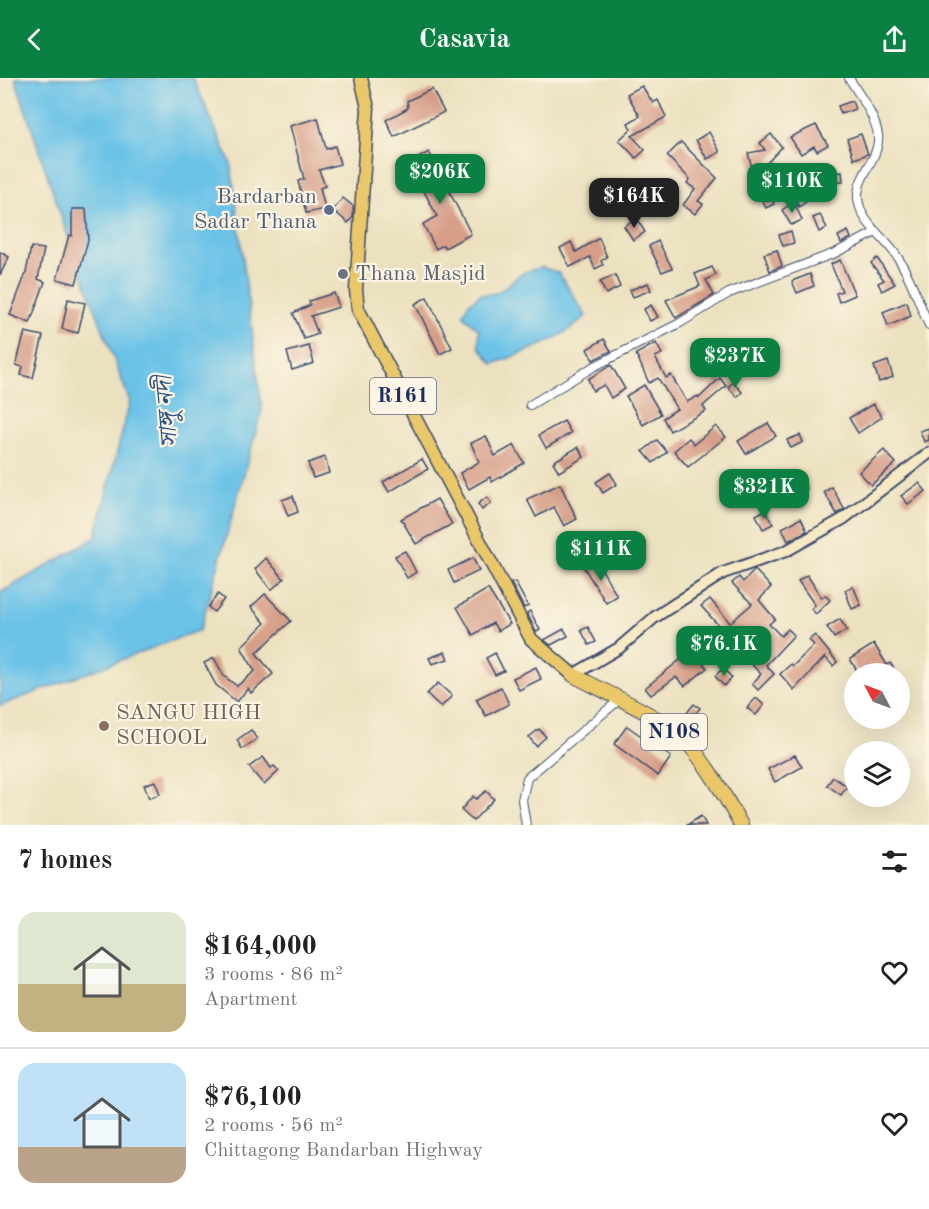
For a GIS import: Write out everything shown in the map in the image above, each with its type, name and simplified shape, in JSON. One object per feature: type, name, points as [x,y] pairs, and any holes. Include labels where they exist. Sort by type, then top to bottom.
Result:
[{"type":"highway","name":"N108","points":[[573,675],[684,739],[726,799],[741,825]]},
{"type":"main road","name":"R161","points":[[361,78],[368,108],[356,290],[358,309],[531,639],[573,675]]},
{"type":"main road","points":[[573,675],[619,648],[655,617],[723,573],[786,551],[843,519],[929,453]]},
{"type":"street","points":[[849,78],[874,122],[878,136],[876,148],[858,190],[861,212],[896,254],[909,276],[929,325]]},
{"type":"street","points":[[530,405],[593,367],[680,323],[729,293],[835,253],[876,232]]},
{"type":"street","points":[[526,825],[522,800],[527,778],[619,700]]},
{"type":"water","name":"সাঙ্গু নদী","points":[[15,78],[193,78],[231,164],[262,410],[200,630],[0,706],[0,593],[95,538],[130,402],[66,231]]},
{"type":"water","points":[[542,267],[559,273],[586,316],[554,339],[493,364],[479,347],[479,330],[463,315],[468,304],[481,294],[500,291],[525,272]]},
{"type":"building","points":[[642,86],[653,103],[658,100],[666,117],[632,136],[645,150],[636,158],[619,140],[631,129],[628,123],[640,116],[627,94]]},
{"type":"building","points":[[432,89],[444,112],[394,137],[386,120],[408,108],[407,101]]},
{"type":"building","points":[[852,101],[855,109],[841,114],[838,106]]},
{"type":"building","points":[[318,118],[326,149],[335,146],[340,164],[319,170],[325,186],[320,188],[325,209],[306,213],[298,181],[304,179],[290,126]]},
{"type":"building","points":[[816,125],[828,145],[817,151],[814,146],[801,154],[790,137]]},
{"type":"building","points":[[709,132],[720,152],[707,159],[696,140]]},
{"type":"building","points":[[771,134],[782,147],[765,165],[752,168],[748,153],[765,150],[760,143]]},
{"type":"building","points":[[861,134],[868,154],[854,159],[847,139]]},
{"type":"building","points":[[681,142],[717,178],[698,201],[703,204],[695,214],[683,205],[695,189],[687,183],[690,179],[667,156]]},
{"type":"building","points":[[429,152],[471,234],[445,248],[443,245],[436,249],[423,224],[437,216],[409,163]]},
{"type":"building","points":[[842,172],[843,182],[831,182],[831,173]]},
{"type":"building","points":[[787,173],[799,193],[805,189],[811,198],[799,207],[781,177]]},
{"type":"building","points":[[770,196],[774,204],[766,208],[762,200]]},
{"type":"building","points":[[343,198],[353,206],[353,217],[348,223],[333,210]]},
{"type":"building","points":[[794,202],[802,220],[791,225],[782,210]]},
{"type":"building","points":[[72,209],[86,209],[88,240],[76,284],[57,279],[69,235],[72,236]]},
{"type":"building","points":[[820,215],[827,228],[819,232],[813,218]]},
{"type":"building","points":[[636,218],[645,232],[633,240],[624,226]]},
{"type":"building","points":[[791,231],[794,243],[783,246],[779,235]]},
{"type":"building","points":[[848,231],[851,238],[841,243],[838,236]]},
{"type":"building","points":[[599,238],[607,257],[601,261],[603,265],[595,269],[590,257],[570,267],[560,248],[571,242],[576,252]]},
{"type":"building","points":[[658,241],[672,268],[662,272],[649,246]]},
{"type":"building","points":[[31,247],[44,249],[38,279],[45,282],[30,323],[10,315],[26,273]]},
{"type":"building","points":[[777,250],[782,266],[770,271],[764,254]]},
{"type":"building","points":[[0,252],[9,257],[0,275]]},
{"type":"building","points":[[877,258],[895,284],[882,291],[878,283],[884,280],[871,263]]},
{"type":"building","points":[[840,260],[855,295],[839,302],[836,293],[842,291],[831,264]]},
{"type":"building","points":[[712,267],[716,275],[706,280],[714,295],[676,318],[666,300],[700,286],[695,274]]},
{"type":"building","points":[[810,274],[814,286],[797,293],[792,281]]},
{"type":"building","points":[[615,275],[620,287],[606,294],[600,282]]},
{"type":"building","points":[[648,283],[651,290],[633,297],[630,290]]},
{"type":"building","points":[[334,293],[339,307],[311,316],[318,334],[304,339],[293,313],[310,305],[309,301]]},
{"type":"building","points":[[427,297],[452,348],[440,354],[415,304]]},
{"type":"building","points":[[68,299],[85,303],[78,333],[62,329]]},
{"type":"building","points":[[907,302],[911,316],[888,326],[883,312]]},
{"type":"building","points":[[651,305],[658,317],[650,321],[644,309]]},
{"type":"building","points":[[25,332],[43,336],[33,378],[21,375],[23,367],[16,365]]},
{"type":"building","points":[[604,339],[611,351],[593,360],[587,349]]},
{"type":"building","points":[[656,343],[662,354],[655,357],[666,378],[671,375],[687,402],[698,396],[699,398],[720,378],[726,386],[703,406],[706,411],[670,431],[663,418],[677,409],[658,378],[649,383],[636,354]]},
{"type":"building","points":[[309,346],[314,363],[292,370],[287,352]]},
{"type":"building","points":[[888,361],[893,377],[879,382],[874,366]]},
{"type":"building","points":[[611,365],[625,389],[611,398],[604,385],[593,391],[588,379]]},
{"type":"building","points":[[733,382],[742,392],[737,397],[728,387]]},
{"type":"building","points":[[644,385],[661,414],[643,425],[626,396]]},
{"type":"building","points":[[873,404],[882,417],[858,433],[849,418]]},
{"type":"building","points":[[564,421],[571,433],[546,448],[539,435]]},
{"type":"building","points":[[768,423],[776,436],[746,454],[738,441]]},
{"type":"building","points":[[716,426],[726,437],[688,467],[674,451],[689,438],[694,444]]},
{"type":"building","points":[[929,428],[929,440],[924,442],[920,431]]},
{"type":"building","points":[[800,435],[803,442],[791,448],[787,440]]},
{"type":"building","points":[[486,436],[495,456],[514,445],[524,463],[492,482],[490,477],[469,489],[460,473],[479,462],[471,443]]},
{"type":"building","points":[[657,440],[667,452],[653,463],[643,451]]},
{"type":"building","points":[[578,447],[584,457],[559,472],[553,462]]},
{"type":"building","points":[[884,450],[896,463],[871,485],[859,472]]},
{"type":"building","points":[[325,457],[329,473],[313,478],[308,463]]},
{"type":"building","points":[[422,459],[428,469],[389,492],[383,482]]},
{"type":"building","points":[[610,473],[617,484],[603,493],[596,482]]},
{"type":"building","points":[[775,475],[780,486],[803,479],[807,489],[772,504],[760,481]]},
{"type":"building","points":[[919,483],[926,491],[908,504],[901,496]]},
{"type":"building","points":[[560,484],[577,519],[564,526],[554,507],[536,517],[527,499]]},
{"type":"building","points":[[832,487],[844,509],[837,514],[824,492]]},
{"type":"building","points":[[293,496],[298,512],[288,516],[282,500]]},
{"type":"building","points":[[487,497],[491,503],[482,510],[478,504]]},
{"type":"building","points":[[437,499],[452,524],[416,544],[401,519]]},
{"type":"building","points":[[765,510],[773,524],[763,529],[756,515]]},
{"type":"building","points":[[801,518],[807,531],[788,541],[782,528]]},
{"type":"building","points":[[405,551],[416,572],[407,578],[395,556]]},
{"type":"building","points":[[266,558],[284,579],[271,590],[255,569]]},
{"type":"building","points":[[473,558],[479,571],[454,583],[448,570]]},
{"type":"building","points":[[591,561],[597,571],[601,568],[617,596],[606,603],[583,566]]},
{"type":"building","points":[[755,570],[771,587],[759,600],[775,619],[769,624],[781,636],[788,629],[794,635],[766,665],[774,674],[758,690],[752,684],[761,674],[752,665],[759,658],[744,644],[739,648],[701,606],[710,599],[730,623],[752,604],[732,583],[739,577],[743,582]]},
{"type":"building","points":[[807,575],[822,598],[825,595],[830,600],[816,614],[811,609],[815,605],[798,581]]},
{"type":"building","points":[[515,582],[528,606],[524,608],[511,583]]},
{"type":"building","points":[[853,586],[861,605],[852,609],[845,590]]},
{"type":"building","points":[[488,589],[510,624],[498,631],[493,623],[473,635],[457,607]]},
{"type":"building","points":[[218,594],[224,599],[214,612],[208,607]]},
{"type":"building","points":[[265,594],[291,621],[256,653],[273,674],[251,693],[248,688],[237,702],[216,685],[204,663],[214,658],[224,676],[237,686],[255,671],[241,647],[265,623],[251,607]]},
{"type":"building","points":[[530,611],[540,630],[536,632],[527,613]]},
{"type":"building","points":[[840,619],[847,630],[834,638],[827,627]]},
{"type":"building","points":[[588,627],[596,642],[589,645],[581,630]]},
{"type":"building","points":[[564,629],[568,636],[551,645],[544,640]]},
{"type":"building","points":[[815,635],[837,662],[833,666],[825,657],[794,690],[780,674],[791,664],[793,666],[814,645],[809,640]]},
{"type":"building","points":[[874,644],[886,663],[852,663],[850,659]]},
{"type":"building","points":[[691,651],[707,668],[685,686],[676,677],[651,695],[645,688]]},
{"type":"building","points":[[445,652],[448,659],[432,664],[429,658]]},
{"type":"building","points":[[495,653],[504,671],[495,675],[486,658]]},
{"type":"building","points":[[536,667],[541,679],[519,690],[513,678]]},
{"type":"building","points":[[723,668],[732,678],[724,686],[715,676]]},
{"type":"building","points":[[438,683],[452,696],[441,707],[427,694]]},
{"type":"building","points":[[501,687],[509,704],[486,716],[476,699]]},
{"type":"building","points":[[756,698],[764,705],[756,715],[747,708]]},
{"type":"building","points":[[694,704],[700,708],[688,724],[682,719]]},
{"type":"building","points":[[627,726],[671,757],[658,776],[614,744]]},
{"type":"building","points":[[539,729],[546,737],[536,746],[529,737]]},
{"type":"building","points":[[251,730],[257,739],[242,749],[237,740]]},
{"type":"building","points":[[795,755],[802,767],[775,782],[768,769]]},
{"type":"building","points":[[263,757],[271,768],[274,766],[279,771],[264,785],[249,767]]},
{"type":"building","points":[[833,777],[844,784],[844,790],[841,795],[827,785]]},
{"type":"building","points":[[155,781],[160,794],[149,798],[144,785]]},
{"type":"building","points":[[486,791],[494,799],[473,821],[461,810],[473,796],[476,799]]},
{"type":"building","points":[[701,816],[706,825],[687,825]]},
{"type":"place","name":"Bardarban Sadar Thana","points":[[329,210]]},
{"type":"place","name":"Thana Masjid","points":[[343,274]]},
{"type":"place","name":"SANGU HIGH SCHOOL","points":[[104,726]]}]
